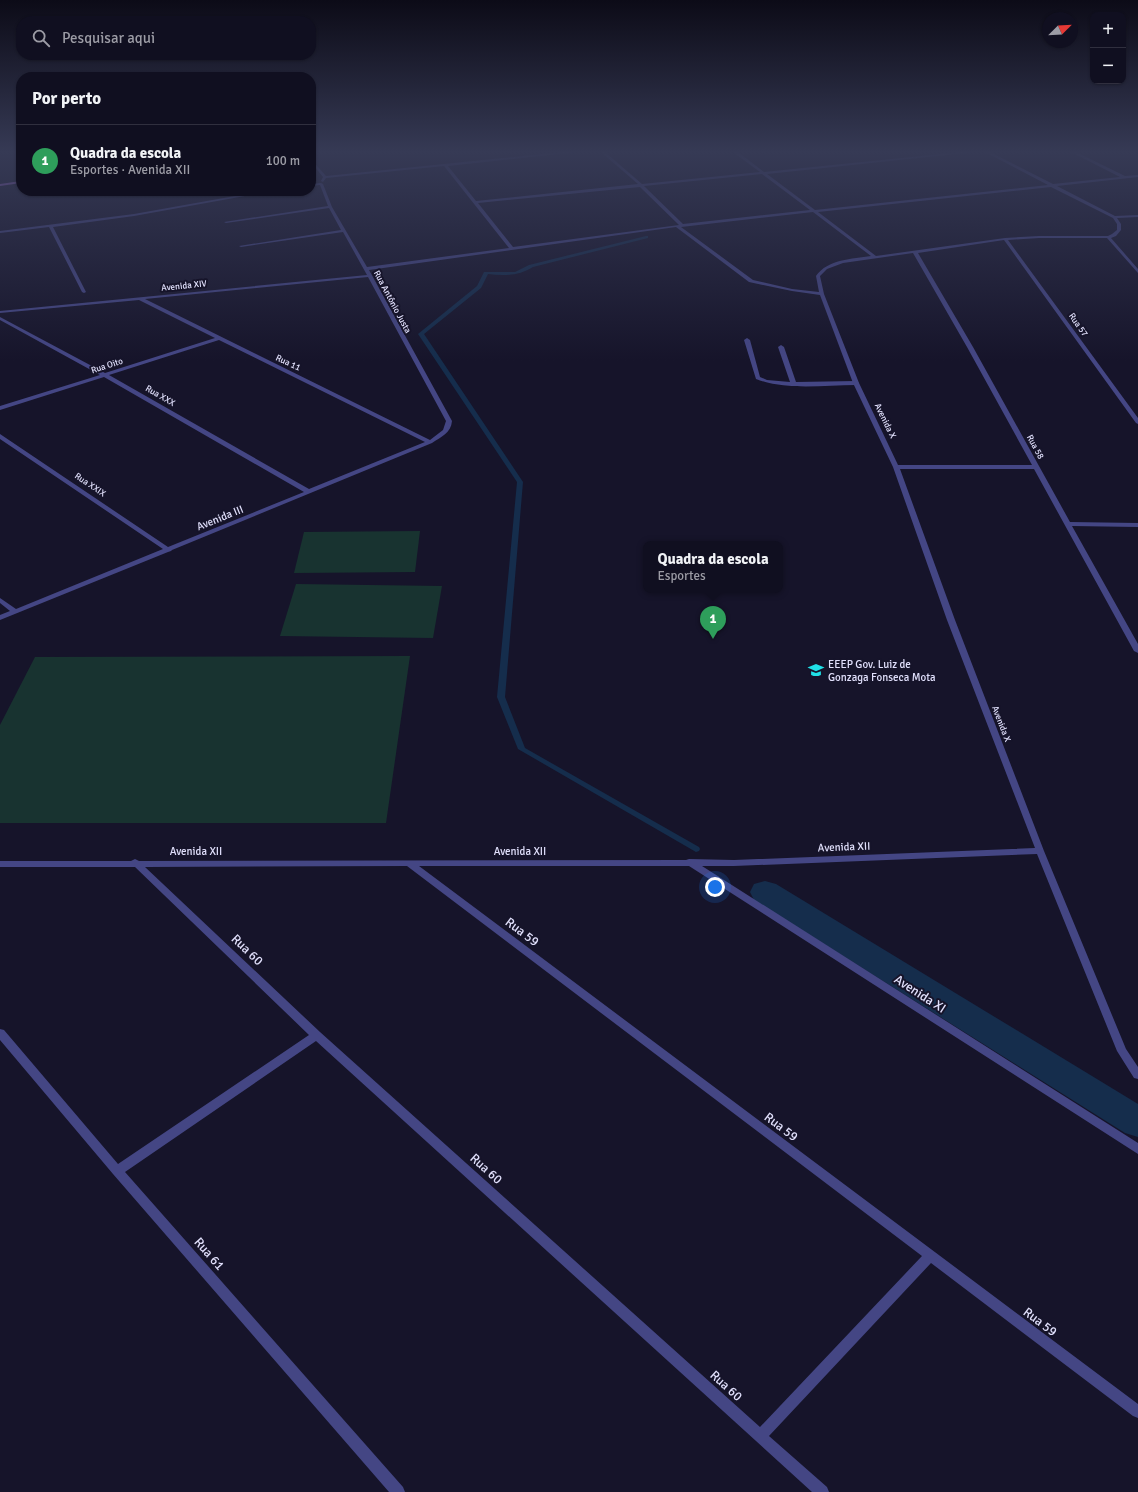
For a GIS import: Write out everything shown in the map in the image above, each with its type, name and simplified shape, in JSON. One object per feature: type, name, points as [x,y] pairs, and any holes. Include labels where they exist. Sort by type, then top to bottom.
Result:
[{"type":"street","points":[[0,232],[84,222]]},
{"type":"street","name":"Rua Antônio Justa","points":[[339,222],[449,421],[449,427],[446,432]]},
{"type":"street","points":[[491,222],[512,248]]},
{"type":"street","points":[[676,222],[751,281],[792,290],[822,294]]},
{"type":"street","points":[[366,269],[512,248],[719,222]]},
{"type":"street","points":[[829,222],[875,257]]},
{"type":"street","points":[[1117,222],[1119,230],[1114,235],[1108,237],[1138,272]]},
{"type":"street","points":[[51,226],[84,292]]},
{"type":"street","points":[[241,246],[344,231]]},
{"type":"street","name":"Avenida X","points":[[1040,851],[951,620],[896,467],[856,383],[822,294],[818,276],[829,266],[842,262],[915,252],[964,243],[1046,237],[1108,237]]},
{"type":"street","name":"Rua 57","points":[[1004,239],[1042,287],[1138,422]]},
{"type":"street","name":"Rua 58","points":[[915,252],[970,347],[1138,651]]},
{"type":"street","name":"Avenida XIV","points":[[0,312],[369,276]]},
{"type":"street","name":"Rua 11","points":[[140,298],[218,339],[327,390],[430,442]]},
{"type":"street","name":"Rua XXX","points":[[0,318],[106,376],[309,492]]},
{"type":"street","name":"Rua Oito","points":[[0,408],[106,376],[218,339]]},
{"type":"street","points":[[747,340],[758,378],[769,383],[856,383]]},
{"type":"street","points":[[781,347],[793,383]]},
{"type":"street","name":"Avenida III","points":[[0,618],[430,442],[446,432]]},
{"type":"street","name":"Rua XXIX","points":[[0,436],[169,550]]},
{"type":"street","points":[[896,467],[1036,467]]},
{"type":"street","points":[[1067,524],[1138,525]]},
{"type":"street","points":[[0,600],[15,612]]},
{"type":"street","points":[[1040,851],[1122,1051],[1138,1075]]},
{"type":"street","name":"Avenida XII","points":[[0,864],[135,862],[734,863],[1040,851]]},
{"type":"street","name":"Rua 60","points":[[135,862],[316,1035],[822,1492]]},
{"type":"street","name":"Avenida XI","points":[[689,862],[1138,1149]]},
{"type":"street","name":"Rua 59","points":[[408,863],[929,1257],[1138,1412]]},
{"type":"street","name":"Rua 61","points":[[0,1033],[117,1171],[398,1492]]},
{"type":"street","points":[[117,1171],[316,1035]]},
{"type":"street","points":[[760,1436],[929,1257]]},
{"type":"green space","points":[[420,531],[415,572],[294,573],[304,532]]},
{"type":"green space","points":[[296,584],[442,586],[433,638],[280,636]]},
{"type":"green space","points":[[410,656],[386,823],[0,823],[0,725],[35,657]]},
{"type":"waterway","points":[[646,237],[531,266],[515,273],[486,273],[479,287],[421,334],[520,482],[501,697],[522,749],[696,849]]},
{"type":"waterway","points":[[765,892],[1138,1122]]},
{"type":"place","name":"Quadra da escola","points":[[713,639]]},
{"type":"place","name":"EEEP Gov. Luiz de Gonzaga Fonseca Mota","points":[[816,670]]}]
